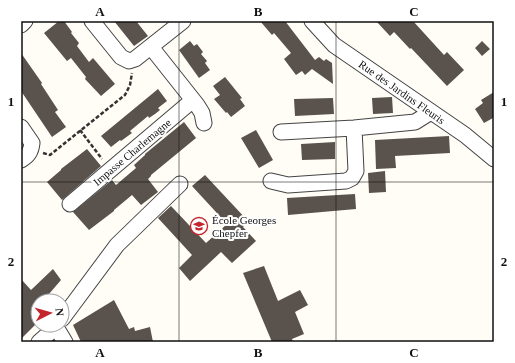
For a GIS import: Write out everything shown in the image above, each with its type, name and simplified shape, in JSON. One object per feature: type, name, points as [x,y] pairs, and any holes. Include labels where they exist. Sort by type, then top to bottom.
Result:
[{"type":"street","points":[[21,24],[25,21]]},
{"type":"street","points":[[92,21],[121,57],[130,61],[151,47],[183,21]]},
{"type":"street","name":"Rue des Jardins Fleuris","points":[[312,21],[334,44],[493,156]]},
{"type":"street","points":[[151,47],[202,113],[204,124]]},
{"type":"street","name":"Impasse Charlemagne","points":[[70,204],[193,100]]},
{"type":"street","points":[[281,132],[354,128],[415,122],[431,112]]},
{"type":"street","points":[[21,126],[32,143],[26,155]]},
{"type":"street","points":[[271,181],[288,185],[346,181],[352,178],[356,171],[354,128]]},
{"type":"street","points":[[70,309],[117,245],[180,184]]},
{"type":"street","points":[[39,342],[49,333]]},
{"type":"path","points":[[26,155],[50,156],[80,130],[120,99],[128,90],[132,80],[130,61]]},
{"type":"path","points":[[80,130],[110,169]]},
{"type":"building","points":[[59,21],[64,21],[79,43],[77,46],[89,62],[93,58],[115,84],[101,96],[85,79],[86,77],[71,58],[67,61],[44,33]]},
{"type":"building","points":[[114,21],[136,21],[148,36],[134,46]]},
{"type":"building","points":[[260,21],[285,21],[315,60],[319,57],[324,61],[326,59],[332,63],[333,84],[312,69],[305,75],[302,71],[296,75],[284,59],[291,53],[274,33],[272,35]]},
{"type":"building","points":[[376,21],[413,21],[444,55],[447,52],[464,70],[447,86],[394,32],[390,36]]},
{"type":"building","points":[[190,41],[194,46],[197,44],[203,52],[201,54],[207,61],[205,63],[210,70],[199,78],[179,50]]},
{"type":"building","points":[[482,41],[490,49],[482,56],[475,48]]},
{"type":"building","points":[[21,53],[42,83],[41,84],[58,110],[55,112],[66,127],[52,137],[21,91]]},
{"type":"building","points":[[225,77],[242,98],[240,99],[245,106],[231,117],[214,99],[220,95],[213,86]]},
{"type":"building","points":[[158,89],[167,101],[158,108],[160,110],[149,118],[148,116],[130,131],[132,133],[111,147],[101,136]]},
{"type":"building","points":[[494,92],[494,119],[493,118],[484,123],[475,109],[483,103],[481,100]]},
{"type":"building","points":[[392,97],[393,113],[373,114],[372,98]]},
{"type":"building","points":[[333,98],[334,114],[295,116],[294,99]]},
{"type":"building","points":[[184,122],[196,138],[148,179],[158,192],[141,205],[132,195],[89,230],[73,212],[112,180],[116,185],[136,168],[134,165],[145,154]]},
{"type":"building","points":[[256,130],[273,160],[259,168],[241,138]]},
{"type":"building","points":[[449,136],[450,153],[395,156],[396,168],[376,169],[375,140]]},
{"type":"building","points":[[335,142],[335,159],[302,160],[301,144]]},
{"type":"building","points":[[87,149],[101,166],[62,200],[47,182]]},
{"type":"building","points":[[385,171],[386,192],[369,193],[368,173]]},
{"type":"building","points":[[205,175],[248,221],[243,227],[256,241],[232,263],[221,252],[190,281],[179,268],[192,255],[158,218],[171,206],[206,243],[227,224],[192,186]]},
{"type":"building","points":[[355,194],[356,209],[288,215],[287,198]]},
{"type":"building","points":[[264,266],[278,301],[300,290],[308,305],[295,312],[304,334],[292,339],[293,342],[272,342],[243,273]]},
{"type":"building","points":[[53,269],[61,280],[50,293],[30,293],[30,330],[21,339],[21,279],[31,290]]},
{"type":"building","points":[[114,300],[129,329],[134,327],[135,331],[150,327],[153,342],[81,342],[73,325]]},
{"type":"place","name":"École Georges Chepfer","points":[[199,226]]}]
